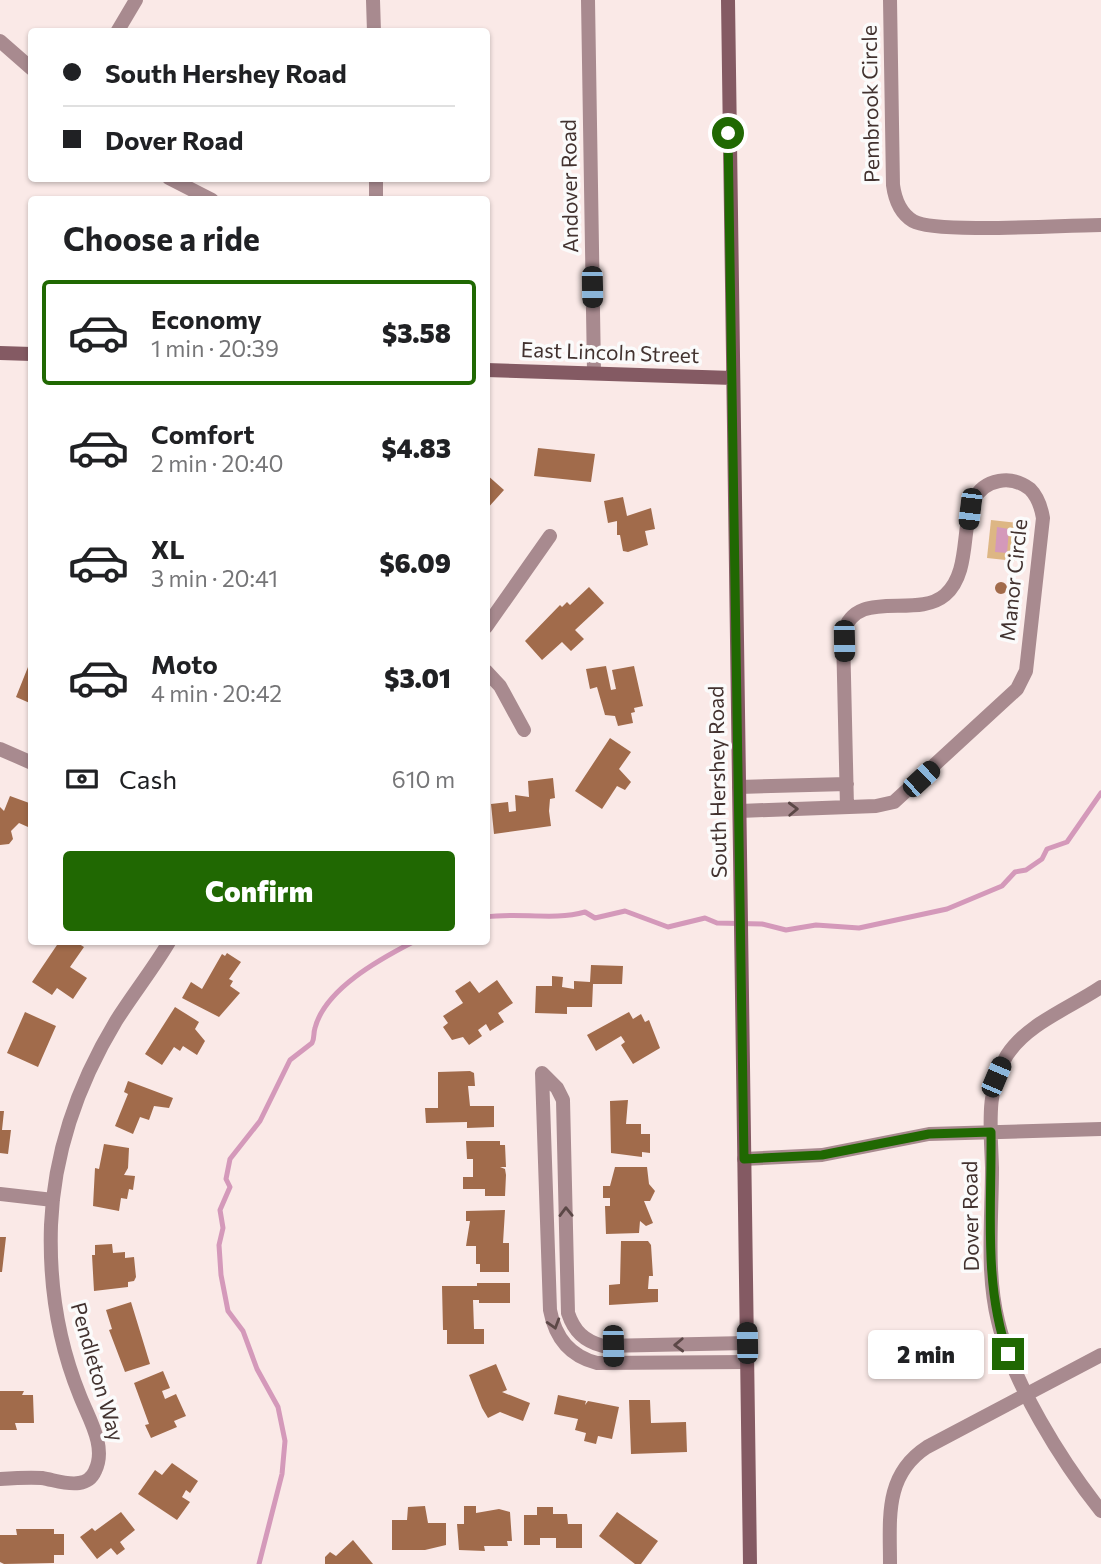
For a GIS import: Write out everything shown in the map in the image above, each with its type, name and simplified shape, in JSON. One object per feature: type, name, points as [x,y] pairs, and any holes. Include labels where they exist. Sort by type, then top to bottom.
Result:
[{"type":"main road","name":"South Hershey Road","points":[[727,0],[750,1564]]},
{"type":"main road","points":[[0,353],[28,354]]},
{"type":"main road","name":"East Lincoln Street","points":[[490,370],[733,378]]},
{"type":"street","points":[[119,28],[136,0]]},
{"type":"street","points":[[373,0],[373,28]]},
{"type":"street","name":"Andover Road","points":[[588,0],[594,372]]},
{"type":"street","name":"Pembrook Circle","points":[[890,0],[893,185],[899,207],[906,216],[932,228],[1101,225]]},
{"type":"street","points":[[0,41],[28,66]]},
{"type":"street","points":[[177,182],[204,196]]},
{"type":"street","name":"Manor Circle","points":[[740,811],[847,807],[886,805],[902,797],[1021,684],[1026,671],[1042,518],[1038,499],[1024,485],[1004,480],[985,486],[978,492],[970,509],[961,573],[947,593],[925,604],[860,610],[845,624],[843,634],[847,807]]},
{"type":"street","points":[[490,621],[550,536]]},
{"type":"street","points":[[490,675],[500,686],[524,730]]},
{"type":"street","points":[[0,749],[28,761]]},
{"type":"street","points":[[739,787],[847,784]]},
{"type":"street","name":"Pendleton Way","points":[[0,1479],[40,1478],[79,1483],[88,1480],[98,1465],[100,1457],[97,1437],[71,1372],[58,1322],[51,1249],[53,1200],[62,1145],[80,1090],[118,1018],[167,945]]},
{"type":"street","name":"Dover Road","points":[[1101,987],[1029,1031],[1009,1052],[993,1091],[991,1132],[995,1302],[1005,1346],[1067,1465],[1101,1511]]},
{"type":"street","points":[[747,1343],[613,1346],[593,1343],[578,1332],[568,1313],[563,1100],[557,1088],[542,1073],[552,1323],[561,1341],[573,1353],[589,1361],[614,1364],[747,1362]]},
{"type":"street","points":[[744,1159],[822,1155],[929,1134],[1101,1129]]},
{"type":"street","points":[[546,1180],[565,1180]]},
{"type":"street","points":[[0,1194],[53,1200]]},
{"type":"street","points":[[550,1288],[568,1287]]},
{"type":"street","points":[[613,1346],[614,1364]]},
{"type":"street","points":[[890,1564],[891,1495],[904,1467],[927,1447],[1101,1355]]},
{"type":"shaded area","points":[[991,520],[1019,523],[1015,561],[987,558]]},
{"type":"shaded area","points":[[997,527],[1009,529],[1007,553],[995,552]]},
{"type":"building","points":[[538,448],[595,454],[591,482],[534,476]]},
{"type":"building","points":[[490,478],[504,490],[490,506]]},
{"type":"building","points":[[623,497],[627,516],[651,508],[655,529],[645,531],[648,545],[628,552],[623,551],[620,535],[617,535],[617,521],[608,523],[604,501]]},
{"type":"building","points":[[1001,582],[1007,588],[1001,594],[995,588]]},
{"type":"building","points":[[589,587],[604,603],[575,630],[584,639],[571,651],[562,642],[542,660],[525,641],[560,605],[562,607],[567,602],[570,605]]},
{"type":"building","points":[[606,666],[611,690],[616,689],[612,670],[634,666],[643,706],[634,708],[635,712],[631,713],[633,723],[618,726],[615,716],[605,715],[597,687],[590,689],[586,669]]},
{"type":"building","points":[[28,667],[28,702],[16,697]]},
{"type":"building","points":[[610,738],[631,752],[619,769],[631,782],[625,790],[617,786],[602,809],[575,791]]},
{"type":"building","points":[[553,778],[555,798],[550,799],[551,826],[494,834],[491,804],[508,802],[509,812],[516,811],[515,795],[529,797],[528,781]]},
{"type":"building","points":[[10,796],[28,803],[28,827],[19,823],[11,831],[13,839],[9,844],[0,845],[0,807],[4,811]]},
{"type":"building","points":[[57,945],[84,947],[70,967],[87,978],[73,999],[57,988],[52,995],[32,982]]},
{"type":"building","points":[[227,953],[241,962],[229,979],[233,981],[230,986],[240,993],[219,1017],[182,998],[191,982],[202,989],[222,954],[225,956]]},
{"type":"building","points":[[591,965],[623,966],[622,984],[593,984],[592,1007],[567,1007],[567,1014],[535,1013],[536,986],[552,986],[552,976],[563,977],[562,987],[574,989],[574,981],[590,982]]},
{"type":"building","points":[[497,980],[513,1003],[498,1013],[504,1022],[490,1031],[486,1024],[478,1030],[482,1036],[469,1045],[463,1037],[452,1040],[443,1027],[448,1023],[443,1016],[463,1003],[455,991],[470,981],[479,993]]},
{"type":"building","points":[[175,1007],[199,1022],[195,1029],[205,1041],[197,1055],[183,1046],[180,1051],[174,1047],[162,1065],[145,1054]]},
{"type":"building","points":[[25,1012],[56,1026],[38,1067],[7,1053]]},
{"type":"building","points":[[629,1012],[633,1019],[641,1014],[645,1022],[649,1020],[660,1048],[633,1064],[621,1045],[625,1042],[621,1036],[596,1051],[587,1035]]},
{"type":"building","points":[[438,1072],[474,1073],[475,1086],[468,1086],[470,1106],[494,1106],[494,1127],[467,1128],[467,1122],[426,1123],[425,1108],[438,1108]]},
{"type":"building","points":[[128,1081],[173,1098],[169,1108],[154,1106],[149,1120],[140,1117],[133,1134],[115,1126],[128,1094],[124,1092]]},
{"type":"building","points":[[628,1100],[626,1124],[641,1124],[641,1134],[650,1134],[650,1153],[642,1152],[642,1157],[611,1153],[610,1101]]},
{"type":"building","points":[[0,1111],[4,1111],[2,1130],[11,1130],[8,1154],[0,1153]]},
{"type":"building","points":[[466,1141],[500,1141],[500,1145],[505,1145],[506,1167],[500,1167],[505,1169],[505,1196],[485,1196],[485,1189],[463,1189],[463,1177],[473,1177],[473,1159],[467,1159]]},
{"type":"building","points":[[104,1144],[129,1148],[128,1168],[124,1175],[135,1176],[133,1190],[129,1189],[127,1199],[121,1198],[119,1211],[93,1206],[95,1168],[99,1169]]},
{"type":"building","points":[[615,1167],[647,1167],[649,1184],[655,1191],[650,1201],[644,1201],[653,1223],[646,1226],[640,1221],[639,1233],[606,1234],[605,1206],[610,1206],[610,1198],[603,1198],[603,1186],[610,1186]]},
{"type":"building","points":[[505,1210],[503,1243],[509,1243],[509,1272],[480,1272],[480,1264],[476,1264],[476,1246],[466,1246],[470,1221],[466,1221],[466,1211]]},
{"type":"building","points":[[0,1237],[6,1237],[2,1272],[0,1272]]},
{"type":"building","points":[[621,1241],[648,1241],[651,1245],[653,1276],[649,1276],[648,1289],[658,1289],[658,1302],[609,1305],[609,1285],[620,1284]]},
{"type":"building","points":[[112,1244],[113,1253],[125,1252],[125,1258],[134,1257],[136,1277],[134,1281],[128,1282],[128,1287],[94,1291],[92,1255],[95,1255],[95,1245]]},
{"type":"building","points":[[477,1283],[510,1283],[510,1303],[479,1303],[479,1300],[473,1300],[474,1329],[484,1329],[484,1344],[447,1344],[447,1330],[443,1330],[442,1286],[477,1286]]},
{"type":"building","points":[[131,1302],[150,1364],[125,1372],[109,1330],[112,1329],[106,1310]]},
{"type":"building","points":[[496,1364],[507,1390],[502,1392],[530,1403],[523,1421],[500,1412],[488,1418],[482,1408],[469,1375]]},
{"type":"building","points":[[163,1371],[170,1388],[162,1391],[165,1399],[176,1394],[186,1416],[174,1421],[177,1427],[151,1438],[145,1425],[149,1424],[134,1383]]},
{"type":"building","points":[[0,1391],[24,1391],[22,1395],[33,1395],[34,1423],[15,1423],[17,1430],[0,1430]]},
{"type":"building","points":[[558,1395],[586,1401],[585,1405],[588,1401],[619,1407],[612,1439],[598,1436],[596,1444],[584,1441],[586,1433],[575,1430],[578,1419],[554,1414]]},
{"type":"building","points":[[629,1400],[650,1400],[651,1423],[686,1422],[687,1452],[631,1454]]},
{"type":"building","points":[[172,1463],[198,1481],[190,1493],[186,1490],[182,1497],[190,1502],[177,1520],[138,1494],[155,1470],[162,1475]]},
{"type":"building","points":[[425,1506],[428,1523],[446,1523],[446,1545],[425,1550],[392,1550],[392,1520],[407,1520],[408,1507]]},
{"type":"building","points":[[464,1506],[476,1506],[476,1513],[499,1509],[510,1512],[512,1541],[507,1541],[508,1546],[484,1546],[485,1551],[459,1550],[457,1524],[464,1524]]},
{"type":"building","points":[[537,1507],[553,1507],[553,1514],[567,1514],[568,1524],[582,1524],[582,1548],[556,1548],[556,1538],[540,1538],[540,1545],[524,1545],[524,1515],[537,1515]]},
{"type":"building","points":[[121,1512],[135,1530],[120,1542],[125,1549],[117,1555],[111,1548],[97,1559],[80,1537],[92,1528],[95,1531]]},
{"type":"building","points":[[617,1512],[658,1541],[641,1564],[635,1564],[599,1536]]},
{"type":"building","points":[[16,1529],[54,1529],[54,1534],[64,1534],[64,1555],[54,1555],[54,1563],[0,1562],[0,1535],[17,1535]]},
{"type":"building","points":[[353,1540],[373,1564],[325,1564],[325,1557],[330,1552],[336,1556]]},
{"type":"waterway","points":[[490,917],[561,916],[585,912],[595,918],[625,911],[668,927],[705,918],[717,923],[762,924],[786,930],[816,925],[859,928],[947,909],[1002,886],[1015,872],[1026,870],[1042,859],[1047,849],[1067,842],[1101,793]]},
{"type":"waterway","points":[[259,1564],[282,1474],[285,1441],[278,1407],[257,1369],[243,1331],[228,1311],[219,1245],[223,1228],[220,1210],[230,1187],[226,1179],[230,1159],[260,1121],[290,1060],[312,1043],[315,1028],[330,1001],[370,966],[407,945]]},
{"type":"route","points":[[728,133],[735,443],[744,1159],[822,1155],[929,1134],[991,1132],[993,1284],[997,1320],[1008,1354]]}]
